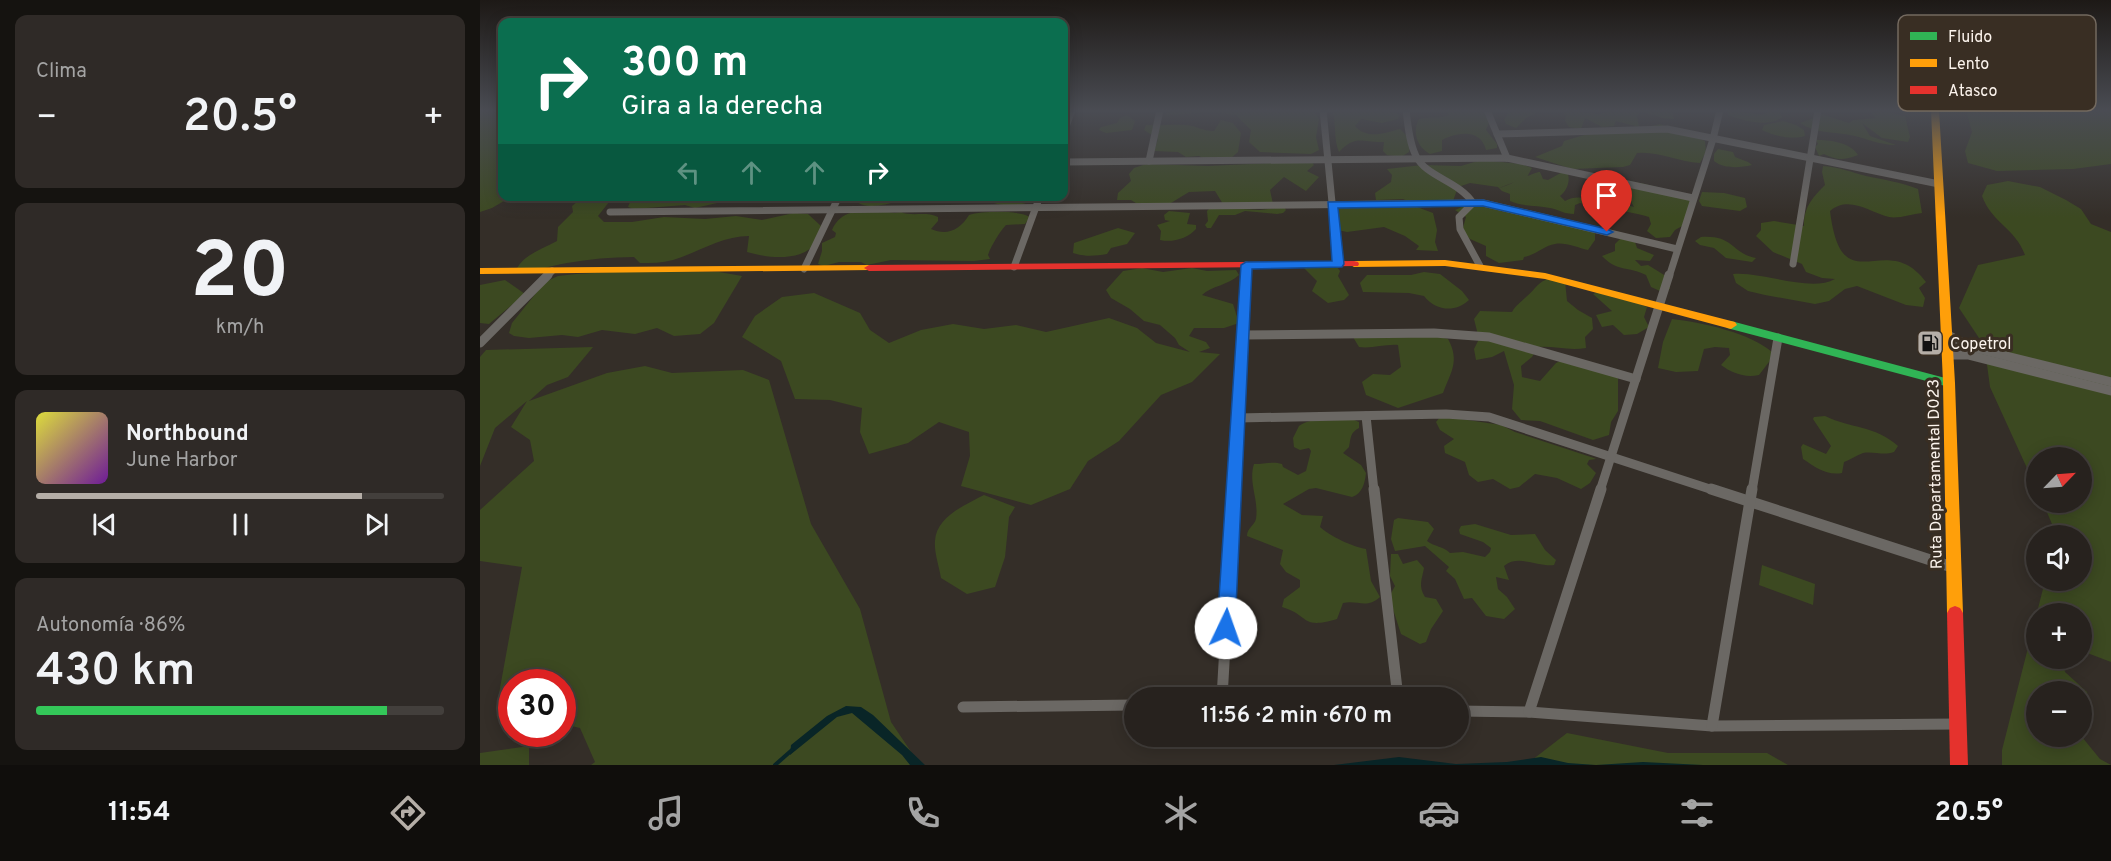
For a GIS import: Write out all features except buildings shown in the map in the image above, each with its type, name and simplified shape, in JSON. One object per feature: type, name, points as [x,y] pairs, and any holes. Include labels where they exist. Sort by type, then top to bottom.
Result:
[{"type":"street","points":[[1149,161],[1152,146]]},
{"type":"street","points":[[1327,146],[1338,264]]},
{"type":"street","points":[[1413,146],[1416,158],[1427,169],[1465,190],[1473,203]]},
{"type":"street","points":[[1502,146],[1507,158]]},
{"type":"street","points":[[1529,712],[1711,146]]},
{"type":"street","points":[[1746,146],[1939,184]]},
{"type":"street","points":[[1793,264],[1814,146]]},
{"type":"street","name":"Ruta Departamental D023","points":[[1937,146],[1949,383],[1952,567],[1959,765]]},
{"type":"street","points":[[1068,162],[1507,158],[1693,198]]},
{"type":"street","points":[[804,269],[837,201]]},
{"type":"street","points":[[1014,267],[1038,201]]},
{"type":"street","points":[[1473,203],[1463,210],[1459,217],[1461,229],[1480,266]]},
{"type":"street","points":[[610,212],[1473,203],[1514,210],[1677,249]]},
{"type":"street","points":[[480,271],[1445,263],[1545,276],[1949,383]]},
{"type":"street","points":[[1223,687],[1246,265]]},
{"type":"street","points":[[480,343],[552,272]]},
{"type":"street","points":[[1243,334],[1434,333],[1489,338],[1636,379]]},
{"type":"street","points":[[1947,334],[1970,347],[2111,382]]},
{"type":"street","points":[[1713,726],[1778,338]]},
{"type":"street","points":[[1948,355],[1968,355],[2111,391]]},
{"type":"street","points":[[1238,418],[1446,414],[1489,417],[1952,567]]},
{"type":"street","points":[[1366,416],[1397,687]]},
{"type":"street","points":[[963,707],[1124,705]]},
{"type":"street","points":[[1469,711],[1529,712],[1713,726],[1957,724]]},
{"type":"green space","points":[[480,146],[498,146],[498,201],[504,201],[480,212]]},
{"type":"green space","points":[[1156,146],[1239,146],[1238,152],[1231,158],[1207,160],[1199,156],[1186,157],[1178,152],[1154,151]]},
{"type":"green space","points":[[1253,146],[1318,146],[1319,150],[1311,154],[1260,152]]},
{"type":"green space","points":[[1337,146],[1346,146],[1345,146],[1339,152]]},
{"type":"green space","points":[[1384,146],[1410,146],[1409,152],[1401,157],[1387,155],[1383,151]]},
{"type":"green space","points":[[1442,146],[1442,151],[1430,154],[1422,147]]},
{"type":"green space","points":[[1484,146],[1497,146],[1497,148],[1486,150]]},
{"type":"green space","points":[[1562,146],[1705,146],[1706,152],[1700,163],[1637,153],[1630,165],[1623,167],[1572,169],[1535,157]]},
{"type":"green space","points":[[1847,146],[1858,155],[1841,159],[1824,154],[1819,156],[1815,147]]},
{"type":"green space","points":[[1967,146],[2111,146],[2111,164],[2073,169],[1997,171],[1968,163],[1965,151]]},
{"type":"green space","points":[[1718,149],[1733,152],[1735,157],[1752,165],[1732,167],[1718,164],[1714,161],[1714,154]]},
{"type":"green space","points":[[1481,160],[1521,164],[1532,168],[1527,176],[1540,172],[1543,179],[1548,180],[1566,170],[1569,177],[1568,184],[1560,196],[1565,201],[1584,198],[1601,208],[1580,203],[1575,205],[1574,214],[1525,205],[1510,201],[1510,194],[1502,191],[1498,187],[1470,183],[1458,187],[1453,201],[1414,204],[1403,199],[1376,200],[1375,193],[1391,182],[1392,175],[1387,169],[1422,165],[1461,166]]},
{"type":"green space","points":[[1311,161],[1314,165],[1307,171],[1319,177],[1306,191],[1284,177],[1270,190],[1273,204],[1262,209],[1223,204],[1215,191],[1189,192],[1161,209],[1147,210],[1131,200],[1117,200],[1118,193],[1131,181],[1129,174],[1134,168],[1146,164],[1208,166]]},
{"type":"green space","points":[[1823,166],[1918,189],[1922,213],[1893,217],[1859,206],[1844,204],[1830,211],[1836,239],[1844,254],[1855,261],[1895,261],[1911,267],[1926,282],[1919,288],[1925,298],[1923,307],[1906,305],[1857,286],[1845,289],[1829,301],[1815,304],[1748,291],[1736,283],[1733,274],[1758,275],[1813,284],[1835,279],[1822,278],[1806,272],[1802,264],[1773,252],[1756,236],[1761,230],[1761,223],[1774,221],[1804,226],[1807,208],[1825,185]]},
{"type":"green space","points":[[1613,179],[1668,190],[1694,204],[1684,225],[1675,230],[1670,237],[1656,238],[1647,231],[1651,224],[1649,217],[1610,206],[1620,203],[1634,207],[1626,193],[1599,187],[1601,181]]},
{"type":"green space","points":[[2008,181],[2040,187],[2081,209],[2091,224],[2111,232],[2111,662],[2092,655],[2092,603],[2039,603],[2042,591],[2092,591],[2092,525],[2052,525],[2047,513],[2092,513],[2092,447],[2026,447],[2026,466],[1990,387],[1986,357],[1966,351],[1985,347],[1959,308],[1978,265],[2025,255],[2015,238],[1986,205],[1982,196],[1987,185]]},
{"type":"green space","points":[[1702,192],[1724,193],[1745,198],[1747,207],[1740,211],[1702,206],[1699,201]]},
{"type":"green space","points":[[578,201],[610,201],[598,216],[604,222],[632,222],[664,217],[705,219],[736,216],[762,220],[794,213],[808,214],[821,226],[815,244],[809,250],[792,256],[773,257],[747,252],[749,236],[720,241],[665,262],[640,263],[634,257],[608,258],[515,272],[528,257],[557,241],[558,227],[573,212],[572,206]]},
{"type":"green space","points":[[630,201],[726,201],[695,208],[685,205],[634,209],[628,207]]},
{"type":"green space","points":[[855,201],[899,201],[875,206]]},
{"type":"green space","points":[[990,201],[1030,201],[1013,205]]},
{"type":"green space","points":[[1471,203],[1505,212],[1514,209],[1595,231],[1595,240],[1588,250],[1567,244],[1555,244],[1524,257],[1523,260],[1499,263],[1486,256],[1486,246],[1470,239],[1462,231],[1466,217],[1455,210]]},
{"type":"green space","points":[[1340,205],[1417,207],[1433,213],[1437,230],[1435,242],[1438,251],[1416,250],[1419,246],[1405,236],[1384,227],[1347,232],[1338,230],[1334,213]]},
{"type":"green space","points":[[1211,207],[1260,210],[1284,207],[1286,210],[1277,214],[1245,211],[1235,215],[1219,215],[1211,228],[1207,228],[1205,225],[1208,221],[1207,211]]},
{"type":"green space","points":[[880,210],[933,215],[938,217],[938,221],[931,229],[942,232],[948,232],[962,225],[969,215],[1009,212],[1030,217],[1025,224],[1006,225],[991,247],[988,255],[990,259],[974,261],[891,260],[867,265],[861,262],[839,262],[824,266],[818,264],[822,243],[835,237],[836,233],[832,230],[840,218],[852,213]]},
{"type":"green space","points":[[1169,211],[1190,213],[1187,224],[1196,225],[1196,229],[1180,239],[1160,240],[1161,231],[1157,225],[1170,221],[1165,220],[1164,215]]},
{"type":"green space","points":[[1118,228],[1135,233],[1127,244],[1111,248],[1107,254],[1090,256],[1073,253],[1074,243]]},
{"type":"green space","points":[[1701,237],[1726,241],[1748,256],[1756,258],[1752,262],[1726,258],[1714,248],[1700,245],[1695,241]]},
{"type":"green space","points":[[1621,238],[1634,239],[1637,248],[1654,255],[1650,261],[1635,260],[1641,266],[1648,265],[1669,278],[1670,289],[1660,291],[1651,287],[1646,275],[1618,267],[1602,256],[1615,251],[1615,244]]},
{"type":"green space","points":[[1334,263],[1340,271],[1338,276],[1349,295],[1344,300],[1328,303],[1312,291],[1317,281],[1304,268],[1305,266]]},
{"type":"green space","points":[[1142,268],[1163,272],[1192,268],[1207,271],[1236,270],[1239,275],[1235,278],[1202,295],[1233,304],[1239,323],[1224,328],[1194,328],[1189,336],[1206,342],[1210,348],[1199,352],[1220,354],[1192,382],[1161,395],[1119,441],[1088,461],[1070,489],[1031,505],[961,486],[970,456],[969,432],[939,422],[908,443],[869,454],[860,432],[862,408],[830,400],[795,399],[781,361],[742,337],[755,316],[782,297],[814,293],[860,313],[870,330],[889,343],[921,330],[953,324],[984,329],[1016,325],[1046,332],[1109,318],[1137,328],[1156,343],[1190,352],[1179,345],[1175,338],[1160,325],[1144,321],[1130,309],[1111,298],[1106,290],[1123,271]]},
{"type":"green space","points":[[630,271],[719,272],[742,276],[714,323],[700,334],[674,336],[657,328],[635,334],[602,330],[578,337],[562,335],[529,338],[509,333],[512,323],[545,282],[558,276]]},
{"type":"green space","points":[[1424,272],[1440,274],[1462,291],[1469,300],[1458,307],[1446,308],[1434,305],[1424,296],[1409,293],[1363,292],[1360,283],[1367,275],[1411,275]]},
{"type":"green space","points":[[1550,278],[1565,281],[1567,301],[1592,318],[1593,329],[1585,337],[1586,348],[1538,347],[1532,357],[1521,366],[1522,377],[1540,381],[1556,363],[1569,357],[1618,377],[1618,411],[1611,422],[1609,435],[1593,440],[1540,421],[1521,420],[1512,409],[1514,385],[1504,351],[1492,357],[1476,360],[1474,349],[1479,339],[1474,319],[1480,311],[1512,312],[1539,284]]},
{"type":"green space","points":[[505,280],[525,294],[489,324],[480,323],[480,285]]},
{"type":"green space","points":[[1598,292],[1647,307],[1644,317],[1649,327],[1637,334],[1624,335],[1613,325],[1602,327],[1596,315],[1612,311],[1593,294]]},
{"type":"green space","points":[[1672,319],[1739,334],[1764,346],[1773,353],[1772,358],[1759,375],[1754,376],[1738,374],[1721,365],[1730,355],[1729,348],[1704,349],[1698,371],[1676,372],[1658,368],[1663,342]]},
{"type":"green space","points":[[1432,335],[1448,339],[1452,347],[1453,366],[1443,393],[1398,408],[1366,395],[1362,382],[1373,374],[1390,375],[1401,367],[1398,345],[1359,347],[1353,337]]},
{"type":"green space","points":[[593,347],[568,377],[547,385],[529,401],[607,373],[645,366],[672,373],[743,370],[769,380],[811,524],[860,609],[891,722],[920,765],[591,765],[595,762],[580,728],[576,727],[576,669],[503,669],[522,567],[480,561],[480,510],[534,461],[530,440],[511,427],[527,401],[495,428],[480,466],[480,357],[486,350]]},
{"type":"green space","points":[[1441,416],[1501,425],[1515,432],[1594,458],[1596,459],[1589,460],[1587,464],[1596,473],[1590,483],[1581,489],[1557,478],[1535,474],[1519,487],[1510,489],[1493,479],[1478,482],[1469,475],[1465,462],[1445,453],[1444,446],[1454,439],[1440,430],[1436,422]]},
{"type":"green space","points":[[1825,416],[1880,434],[1898,446],[1894,452],[1890,453],[1858,455],[1844,462],[1842,473],[1821,470],[1803,459],[1801,447],[1803,444],[1826,454],[1831,446],[1813,419]]},
{"type":"green space","points":[[1352,419],[1359,422],[1359,428],[1352,434],[1349,447],[1343,453],[1361,465],[1366,473],[1361,491],[1352,497],[1316,488],[1309,489],[1283,504],[1302,515],[1323,516],[1320,527],[1348,544],[1366,549],[1371,581],[1380,597],[1371,603],[1343,603],[1337,619],[1317,623],[1306,620],[1282,607],[1284,599],[1300,587],[1300,580],[1286,572],[1280,564],[1283,550],[1247,536],[1257,512],[1252,471],[1254,464],[1272,463],[1282,464],[1283,467],[1298,475],[1306,471],[1311,451],[1309,448],[1300,450],[1294,447],[1293,438],[1299,426],[1314,420]]},
{"type":"green space","points":[[984,495],[1015,507],[1009,517],[1005,557],[995,587],[967,594],[941,578],[935,541],[940,525],[946,519],[960,508]]},
{"type":"green space","points":[[1398,518],[1428,522],[1434,529],[1427,541],[1450,553],[1463,552],[1485,557],[1490,552],[1491,548],[1483,542],[1460,534],[1461,526],[1475,524],[1511,535],[1535,534],[1545,550],[1556,560],[1554,565],[1515,561],[1504,566],[1509,580],[1496,577],[1498,589],[1515,609],[1504,619],[1486,616],[1472,598],[1464,599],[1455,579],[1446,571],[1449,567],[1425,546],[1395,551],[1391,539],[1394,520]]},
{"type":"green space","points":[[1391,554],[1398,554],[1403,564],[1417,560],[1424,568],[1421,582],[1425,597],[1436,599],[1443,611],[1431,629],[1426,642],[1420,644],[1401,634],[1389,597],[1395,586],[1390,576]]},
{"type":"green space","points":[[1762,565],[1815,584],[1813,605],[1759,585]]},
{"type":"green space","points":[[2026,656],[2026,669],[2065,669],[2075,681],[2026,681],[2026,747],[2090,747],[2100,759],[2111,765],[2002,765],[2002,750]]},
{"type":"green space","points":[[1567,733],[1668,753],[1767,753],[1788,765],[1533,765],[1532,760]]},
{"type":"green space","points":[[529,747],[529,765],[480,765],[480,753]]},
{"type":"water","points":[[846,706],[861,707],[873,715],[925,765],[910,765],[902,755],[852,713],[837,717],[790,755],[791,745],[827,716]]},
{"type":"water","points":[[1399,757],[1456,764],[1507,762],[1541,757],[1568,763],[1596,765],[1334,765]]},
{"type":"water","points":[[1643,762],[1703,765],[1596,765]]},
{"type":"waterway","points":[[775,765],[792,750]]},
{"type":"traffic: fast","points":[[1731,325],[1949,383]]},
{"type":"traffic: slow","points":[[1937,146],[1949,383],[1955,613]]},
{"type":"traffic: slow","points":[[1354,264],[1445,263],[1545,276],[1731,325]]},
{"type":"traffic: slow","points":[[480,271],[869,268]]},
{"type":"traffic: jam","points":[[869,268],[1354,264]]},
{"type":"traffic: jam","points":[[1955,613],[1959,765]]},
{"type":"place","name":"Copetrol","points":[[1930,343]]},
{"type":"route","points":[[1226,628],[1246,265],[1338,264],[1332,204],[1483,203],[1607,232]]}]
